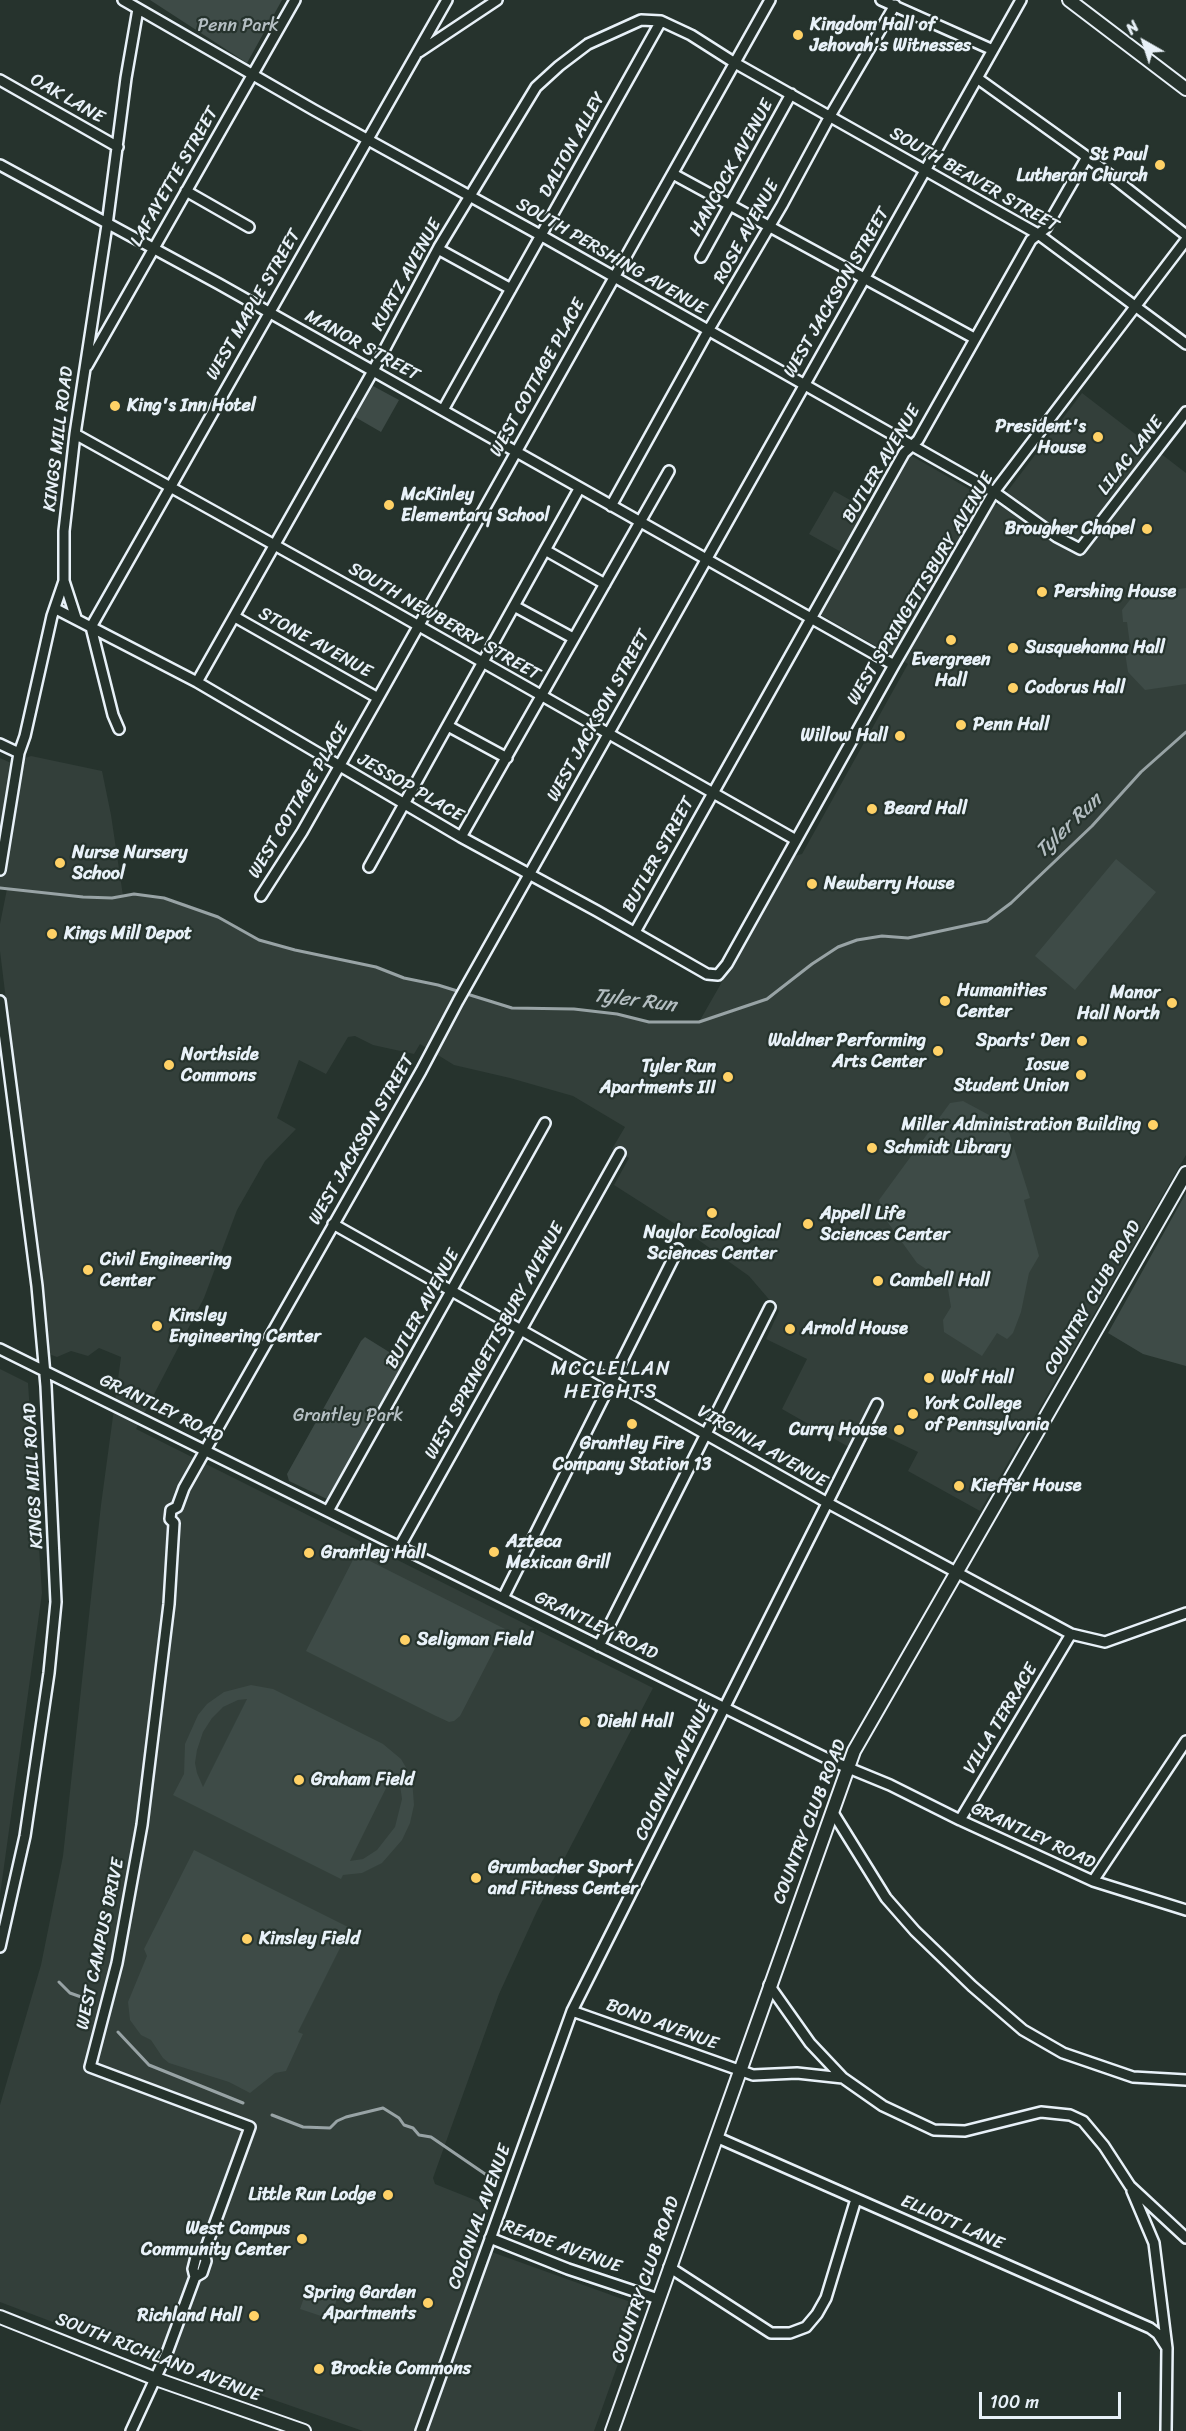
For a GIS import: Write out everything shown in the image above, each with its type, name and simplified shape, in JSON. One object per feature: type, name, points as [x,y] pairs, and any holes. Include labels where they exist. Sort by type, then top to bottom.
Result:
[{"type":"main road","points":[[1069,0],[1186,89]]},
{"type":"main road","name":"COUNTRY CLUB ROAD","points":[[612,2431],[854,1751],[1186,1173]]},
{"type":"main road","name":"SOUTH RICHLAND AVENUE","points":[[0,2318],[156,2379],[304,2431]]},
{"type":"street","name":"SOUTH PERSHING AVENUE","points":[[123,0],[994,492],[1057,537],[1080,549]]},
{"type":"street","name":"LAFAYETTE STREET","points":[[84,370],[295,0]]},
{"type":"street","name":"WEST MAPLE STREET","points":[[91,627],[447,0]]},
{"type":"street","points":[[417,53],[497,0]]},
{"type":"street","name":"WEST COTTAGE PLACE","points":[[261,896],[302,832],[770,0]]},
{"type":"street","points":[[881,0],[993,50]]},
{"type":"street","name":"WEST JACKSON STREET","points":[[206,1449],[421,1071],[803,385],[866,278],[1021,0]]},
{"type":"street","name":"ROSE AVENUE","points":[[611,506],[708,331],[770,227],[830,116],[895,5]]},
{"type":"street","name":"KINGS MILL ROAD","points":[[0,870],[19,753],[26,736],[64,581],[64,531],[75,434],[138,9]]},
{"type":"street","name":"KURTZ AVENUE","points":[[197,682],[373,371],[438,249],[536,87],[588,44],[641,20],[661,21]]},
{"type":"street","points":[[661,21],[691,35],[735,63]]},
{"type":"street","name":"DALTON ALLEY","points":[[443,410],[661,21]]},
{"type":"street","name":"SOUTH BEAVER STREET","points":[[735,63],[1038,234],[1186,344]]},
{"type":"street","points":[[977,78],[1087,157],[1186,235]]},
{"type":"street","name":"OAK LANE","points":[[0,80],[117,147]]},
{"type":"street","name":"HANCOCK AVENUE","points":[[700,257],[791,94]]},
{"type":"street","name":"BUTLER AVENUE","points":[[713,794],[904,453],[919,438],[1031,240],[1047,227],[1087,157]]},
{"type":"street","name":"MANOR STREET","points":[[0,165],[443,410],[579,489],[894,665]]},
{"type":"street","points":[[673,174],[801,246],[806,245],[974,338]]},
{"type":"street","points":[[186,191],[249,226]]},
{"type":"street","name":"WEST SPRINGETTSBURY AVENUE","points":[[718,975],[727,964],[894,665],[994,492],[1186,240]]},
{"type":"street","points":[[438,249],[511,288]]},
{"type":"street","name":"LILAC LANE","points":[[1080,549],[1186,412]]},
{"type":"street","name":"SOUTH NEWBERRY STREET","points":[[75,434],[796,840]]},
{"type":"street","points":[[461,837],[669,471]]},
{"type":"street","points":[[369,867],[579,489]]},
{"type":"street","points":[[545,550],[605,584]]},
{"type":"street","points":[[64,581],[76,618]]},
{"type":"street","points":[[514,606],[573,638]]},
{"type":"street","name":"JESSOP PLACE","points":[[56,609],[197,682],[403,804],[707,974],[718,975]]},
{"type":"street","name":"STONE AVENUE","points":[[235,617],[378,698]]},
{"type":"street","points":[[91,627],[113,715],[119,729]]},
{"type":"street","points":[[448,726],[507,758]]},
{"type":"street","points":[[0,744],[19,753]]},
{"type":"street","name":"BUTLER STREET","points":[[635,932],[713,794]]},
{"type":"street","name":"KINGS MILL ROAD","points":[[0,1001],[37,1286],[55,1571],[55,1622],[25,1836],[0,1947]]},
{"type":"street","name":"BUTLER AVENUE","points":[[328,1510],[545,1124]]},
{"type":"street","name":"WEST SPRINGETTSBURY AVENUE","points":[[400,1546],[620,1153]]},
{"type":"street","name":"VIRGINIA AVENUE","points":[[333,1224],[955,1574],[1071,1634],[1105,1642],[1186,1613]]},
{"type":"street","points":[[503,1598],[678,1250]]},
{"type":"street","points":[[599,1646],[770,1307]]},
{"type":"street","name":"GRANTLEY ROAD","points":[[0,1349],[206,1449],[724,1708],[960,1820],[1093,1881],[1186,1910]]},
{"type":"street","name":"COLONIAL AVENUE","points":[[421,2431],[572,2010],[877,1404]]},
{"type":"street","name":"WEST CAMPUS DRIVE","points":[[131,2431],[156,2379],[195,2277],[192,2269],[196,2257],[204,2253],[250,2127],[90,2067],[117,1963],[134,1877],[164,1649],[174,1523],[180,1519],[181,1512],[177,1507],[184,1488],[206,1449]]},
{"type":"street","name":"VILLA TERRACE","points":[[960,1820],[1071,1634]]},
{"type":"street","points":[[1093,1881],[1186,1741]]},
{"type":"street","points":[[832,1811],[886,1898],[915,1931],[972,1986],[1023,2030],[1063,2053],[1133,2078],[1186,2080]]},
{"type":"street","points":[[770,1986],[810,2043],[843,2078],[883,2106],[934,2130],[965,2131],[1041,2112],[1070,2115],[1083,2121],[1104,2146],[1130,2186],[1154,2243],[1167,2348],[1167,2431]]},
{"type":"street","name":"BOND AVENUE","points":[[572,2010],[753,2075],[797,2073],[843,2078]]},
{"type":"street","name":"ELLIOTT LANE","points":[[716,2137],[1150,2328],[1158,2334],[1167,2348]]},
{"type":"street","points":[[1130,2186],[1186,2238]]},
{"type":"street","points":[[669,2267],[771,2333],[790,2333],[806,2327],[826,2298],[856,2199]]},
{"type":"street","name":"READE AVENUE","points":[[490,2238],[568,2269],[658,2299]]},
{"type":"shaded area","name":"York College of Pennsylvania","points":[[1082,393],[1186,473],[1186,1155],[980,1511],[908,1471],[918,1452],[866,1427],[854,1450],[782,1409],[807,1359],[766,1339],[779,1311],[749,1276],[683,1229],[614,1185],[629,1158],[612,1149],[625,1127],[573,1096],[454,1065],[420,1044],[414,1054],[373,1045],[355,1036],[348,1037],[326,1074],[299,1060],[277,1118],[296,1129],[265,1161],[237,1210],[204,1298],[136,1429],[653,1688],[537,1911],[499,1994],[433,2178],[435,2184],[490,2206],[475,2246],[639,2305],[594,2431],[363,2431],[116,2346],[0,2302],[0,2105],[41,1965],[63,1856],[101,1505],[121,1357],[99,1348],[88,1356],[71,1351],[57,1357],[49,1354],[0,951],[0,924],[7,889],[0,888],[0,758],[11,763],[31,756],[102,771],[123,896],[134,894],[184,903],[218,917],[259,940],[376,967],[404,978],[438,985],[512,1008],[574,1009],[618,1014],[650,1022],[699,1022],[794,856],[802,854],[908,664],[821,615],[821,609],[850,557],[809,534],[834,491],[875,514],[910,455],[997,505]]},
{"type":"shaded area","points":[[0,1369],[28,1383],[42,1593],[0,1895]]},
{"type":"green space","name":"Penn Park","points":[[150,0],[282,0],[247,63]]},
{"type":"green space","points":[[373,386],[399,400],[381,432],[355,417]]},
{"type":"green space","points":[[1186,588],[1186,684],[1145,690],[1128,672],[1124,646],[1130,645],[1127,622],[1123,622],[1122,610],[1136,592],[1148,590],[1149,593]]},
{"type":"green space","points":[[1116,859],[1156,892],[1075,990],[1035,956]]},
{"type":"green space","points":[[963,1101],[1004,1123],[1010,1135],[1030,1198],[1024,1200],[1039,1256],[1029,1273],[1021,1312],[1013,1333],[1007,1339],[997,1333],[982,1356],[944,1332],[943,1320],[951,1307],[947,1283],[917,1263],[881,1213],[879,1200],[950,1103]]},
{"type":"green space","points":[[1186,1193],[1186,1366],[1143,1354],[1108,1333]]},
{"type":"green space","name":"Grantley Park","points":[[365,1337],[402,1360],[405,1366],[329,1500],[289,1481],[287,1474]]},
{"type":"green space","name":"Seligman Field","points":[[356,1554],[505,1629],[460,1716],[454,1721],[449,1722],[436,1716],[306,1651]]},
{"type":"green space","name":"Graham Field","points":[[251,1685],[273,1689],[383,1744],[401,1759],[412,1778],[414,1805],[410,1823],[402,1840],[382,1863],[362,1873],[343,1875],[341,1879],[173,1795],[184,1774],[185,1744],[198,1715],[207,1704],[224,1692]],"holes":[[[247,1699],[203,1787],[195,1763],[203,1732],[223,1707],[238,1700]],[[394,1772],[400,1785],[402,1799],[395,1827],[377,1850],[363,1859],[350,1861]]]},
{"type":"green space","name":"Kinsley Field","points":[[194,1850],[350,1928],[298,2032],[303,2034],[286,2071],[275,2073],[250,2093],[229,2082],[169,2063],[151,2040],[141,2035],[130,2020],[128,2002],[147,1956],[144,1949]]},
{"type":"green space","points":[[307,2289],[337,2299],[330,2319],[300,2309]]},
{"type":"waterway","name":"Tyler Run","points":[[0,888],[83,897],[112,898],[134,894],[164,898],[218,917],[259,940],[376,967],[404,978],[438,985],[512,1008],[574,1009],[617,1014],[649,1022],[699,1022],[767,999],[812,964],[838,947],[857,940],[882,936],[908,938],[987,921],[1011,903],[1092,826],[1141,772],[1186,732]]},
{"type":"waterway","points":[[59,1982],[70,1993],[84,1998],[91,2013]]},
{"type":"waterway","points":[[118,2032],[149,2065],[243,2103]]},
{"type":"waterway","points":[[272,2115],[303,2127],[330,2128],[337,2121],[346,2117],[383,2108],[399,2118],[404,2125],[413,2128],[419,2135],[431,2137],[491,2178],[496,2177]]},
{"type":"place","name":"Kingdom Hall of Jehovah's Witnesses","points":[[798,35]]},
{"type":"place","name":"St Paul Lutheran Church","points":[[1160,165]]},
{"type":"place","name":"King's Inn Hotel","points":[[115,406]]},
{"type":"place","name":"President's House","points":[[1098,437]]},
{"type":"place","name":"McKinley Elementary School","points":[[389,505]]},
{"type":"place","name":"Brougher Chapel","points":[[1147,529]]},
{"type":"place","name":"Pershing House","points":[[1042,592]]},
{"type":"place","name":"Evergreen Hall","points":[[951,640]]},
{"type":"place","name":"Susquehanna Hall","points":[[1013,648]]},
{"type":"place","name":"Codorus Hall","points":[[1013,688]]},
{"type":"place","name":"Penn Hall","points":[[961,725]]},
{"type":"place","name":"Willow Hall","points":[[900,736]]},
{"type":"place","name":"Beard Hall","points":[[872,809]]},
{"type":"place","name":"Nurse Nursery School","points":[[60,863]]},
{"type":"place","name":"Newberry House","points":[[812,884]]},
{"type":"place","name":"Kings Mill Depot","points":[[52,934]]},
{"type":"place","name":"Humanities Center","points":[[945,1001]]},
{"type":"place","name":"Manor Hall North","points":[[1172,1003]]},
{"type":"place","name":"Sparts' Den","points":[[1082,1041]]},
{"type":"place","name":"Waldner Performing Arts Center","points":[[938,1051]]},
{"type":"place","name":"Northside Commons","points":[[169,1065]]},
{"type":"place","name":"Iosue Student Union","points":[[1081,1075]]},
{"type":"place","name":"Tyler Run Apartments III","points":[[728,1077]]},
{"type":"place","name":"Miller Administration Building","points":[[1153,1125]]},
{"type":"place","name":"Schmidt Library","points":[[872,1148]]},
{"type":"place","name":"Naylor Ecological Sciences Center","points":[[712,1213]]},
{"type":"place","name":"Appell Life Sciences Center","points":[[808,1224]]},
{"type":"place","name":"Civil Engineering Center","points":[[88,1270]]},
{"type":"place","name":"Cambell Hall","points":[[878,1281]]},
{"type":"place","name":"Kinsley Engineering Center","points":[[157,1326]]},
{"type":"place","name":"Arnold House","points":[[790,1329]]},
{"type":"place","name":"Wolf Hall","points":[[929,1378]]},
{"type":"place","name":"York College of Pennsylvania","points":[[913,1414]]},
{"type":"place","name":"Grantley Fire Company Station 13","points":[[632,1424]]},
{"type":"place","name":"Curry House","points":[[899,1430]]},
{"type":"place","name":"Kieffer House","points":[[959,1486]]},
{"type":"place","name":"Azteca Mexican Grill","points":[[494,1552]]},
{"type":"place","name":"Grantley Hall","points":[[309,1553]]},
{"type":"place","name":"Seligman Field","points":[[405,1640]]},
{"type":"place","name":"Diehl Hall","points":[[585,1722]]},
{"type":"place","name":"Graham Field","points":[[299,1780]]},
{"type":"place","name":"Grumbacher Sport and Fitness Center","points":[[476,1878]]},
{"type":"place","name":"Kinsley Field","points":[[247,1939]]},
{"type":"place","name":"Little Run Lodge","points":[[388,2195]]},
{"type":"place","name":"West Campus Community Center","points":[[302,2239]]},
{"type":"place","name":"Spring Garden Apartments","points":[[428,2303]]},
{"type":"place","name":"Richland Hall","points":[[254,2316]]},
{"type":"place","name":"Brockie Commons","points":[[319,2369]]},
{"type":"district","name":"MCCLELLAN HEIGHTS","points":[[611,1382]]}]
